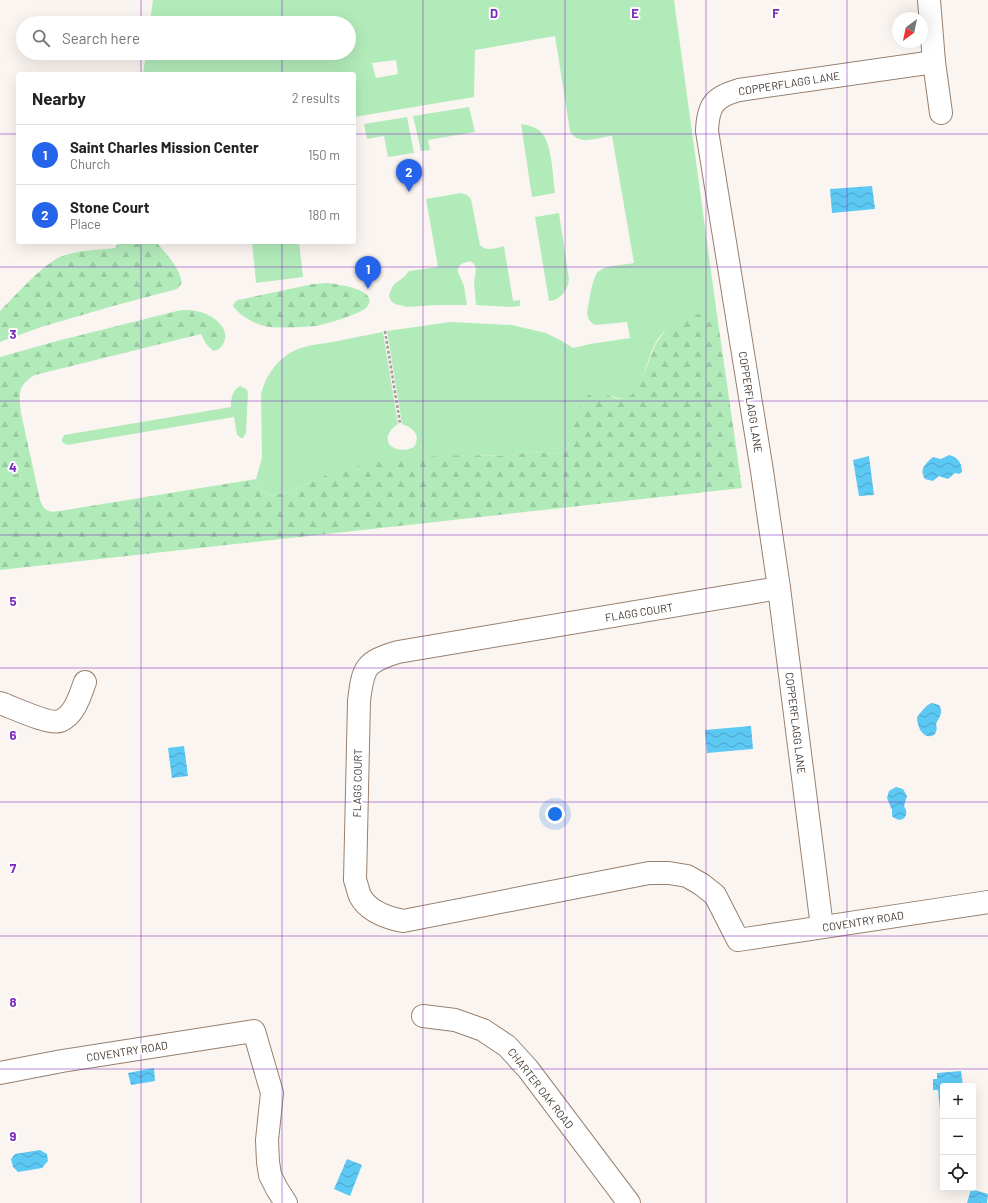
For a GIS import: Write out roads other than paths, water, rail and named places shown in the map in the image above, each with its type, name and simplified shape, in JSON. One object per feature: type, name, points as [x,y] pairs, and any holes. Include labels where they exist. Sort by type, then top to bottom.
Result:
[{"type":"street","points":[[929,0],[934,62],[941,113]]},
{"type":"street","name":"COPPERFLAGG LANE","points":[[822,927],[779,588],[762,471],[707,131],[708,116],[718,99],[726,93],[934,62]]},
{"type":"street","name":"FLAGG COURT","points":[[738,940],[715,895],[701,884],[687,876],[669,873],[649,873],[403,921],[387,918],[373,909],[361,897],[355,880],[359,701],[361,681],[367,667],[378,658],[398,652],[779,588]]},
{"type":"street","points":[[0,703],[44,720],[60,721],[69,715],[79,699],[85,682]]},
{"type":"street","name":"COVENTRY ROAD","points":[[738,940],[988,902]]},
{"type":"street","name":"CHARTER OAK ROAD","points":[[423,1016],[455,1020],[483,1030],[507,1046],[528,1069],[629,1203]]},
{"type":"street","name":"COVENTRY ROAD","points":[[0,1073],[62,1061],[254,1031],[272,1093],[267,1140],[270,1175],[286,1203]]},
{"type":"water","points":[[872,186],[875,209],[832,213],[830,189]]},
{"type":"water","points":[[949,455],[955,457],[959,461],[962,472],[959,474],[955,473],[948,479],[939,476],[933,481],[925,479],[923,469],[933,457],[941,459]]},
{"type":"water","points":[[869,456],[874,495],[859,496],[853,460]]},
{"type":"water","points":[[932,703],[939,705],[941,713],[936,724],[937,729],[935,733],[932,736],[929,736],[925,735],[921,731],[918,725],[917,717]]},
{"type":"water","points":[[751,726],[753,749],[707,753],[705,730]]},
{"type":"water","points":[[184,746],[188,776],[172,778],[168,748]]},
{"type":"water","points":[[896,787],[903,789],[907,796],[904,806],[906,816],[899,820],[892,816],[892,810],[887,798],[889,791]]},
{"type":"water","points":[[154,1068],[155,1081],[131,1085],[128,1073]]},
{"type":"water","points":[[961,1071],[963,1083],[940,1083],[940,1110],[938,1090],[933,1090],[933,1079],[937,1079],[937,1073]]},
{"type":"water","points":[[40,1150],[47,1154],[48,1161],[42,1168],[18,1172],[13,1167],[11,1159],[15,1154]]},
{"type":"water","points":[[347,1159],[362,1165],[350,1196],[334,1189]]},
{"type":"water","points":[[976,1190],[988,1194],[987,1203],[967,1203],[970,1191]]},
{"type":"place","name":"Stone Court","points":[[409,192]]},
{"type":"place","name":"Saint Charles Mission Center","points":[[368,289]]}]
